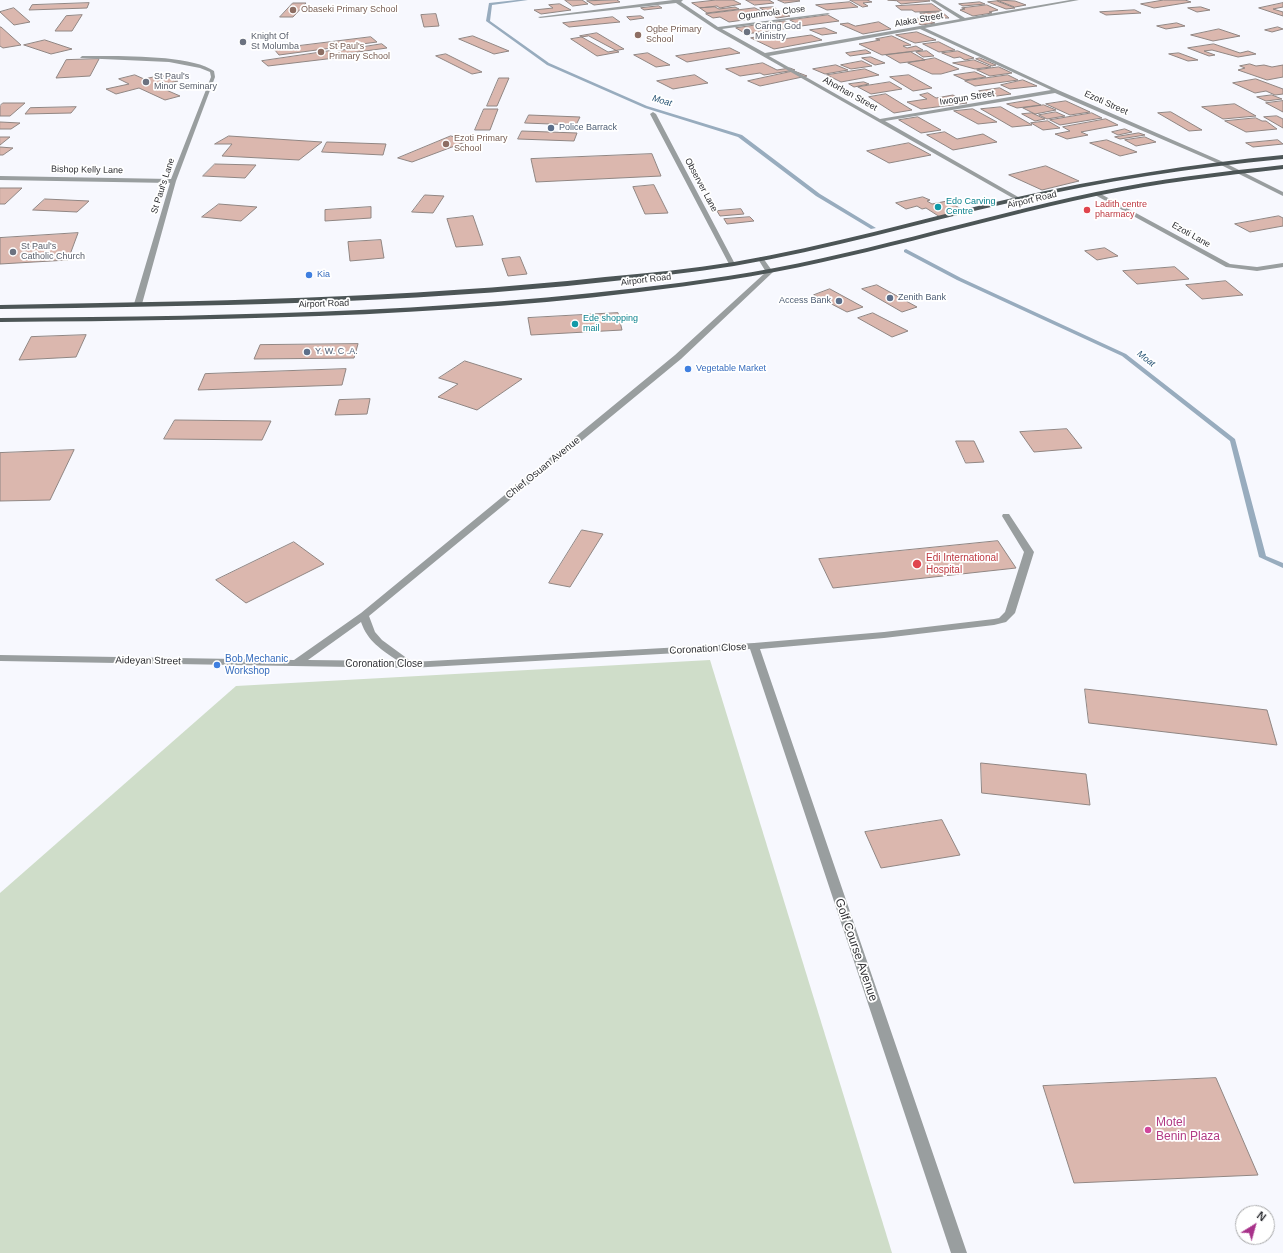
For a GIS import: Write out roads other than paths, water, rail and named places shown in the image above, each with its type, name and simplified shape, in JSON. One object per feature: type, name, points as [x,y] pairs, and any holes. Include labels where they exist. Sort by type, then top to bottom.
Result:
[{"type":"main road","name":"Airport Road","points":[[0,307],[358,299],[459,294],[568,284],[732,264],[761,259],[1018,199],[1163,170],[1219,162],[1283,157]]},
{"type":"main road","name":"Airport Road","points":[[0,320],[116,319],[364,312],[592,295],[660,288],[799,267],[1097,194],[1194,177],[1283,168]]},
{"type":"street","points":[[540,17],[686,0]]},
{"type":"street","points":[[932,0],[965,20]]},
{"type":"street","name":"Alaka Street","points":[[764,55],[1077,0]]},
{"type":"street","name":"Ahorhan Street","points":[[676,1],[717,28],[1018,199]]},
{"type":"street","name":"Ogunmola Close","points":[[717,28],[828,14]]},
{"type":"street","name":"Ezoti Street","points":[[921,28],[1056,91],[1219,162],[1236,172],[1283,194]]},
{"type":"street","name":"St Paul's Lane","points":[[82,57],[194,64],[212,71],[213,77],[173,181],[138,304]]},
{"type":"street","name":"Iwogun Street","points":[[881,120],[1056,91]]},
{"type":"street","name":"Observer Lane","points":[[653,114],[732,264]]},
{"type":"street","name":"Bishop Kelly Lane","points":[[0,178],[173,181]]},
{"type":"street","name":"Ezoti Lane","points":[[1097,194],[1228,266],[1257,269],[1283,265]]},
{"type":"street","points":[[761,259],[770,272]]},
{"type":"street","name":"Chief Osuan Avenue","points":[[295,664],[364,615],[678,357],[770,272]]},
{"type":"street","name":"Coronation Close","points":[[295,664],[410,665],[754,646],[884,635],[994,622],[1002,620],[1010,613],[1029,552],[1006,516]]},
{"type":"street","points":[[364,615],[370,633],[378,642],[410,665]]},
{"type":"street","name":"Golf Course Avenue","points":[[754,646],[959,1253]]},
{"type":"street","name":"Aideyan Street","points":[[0,658],[295,664]]},
{"type":"waterway","name":"Moat","points":[[526,0],[490,4],[488,21],[548,64],[646,107],[740,136],[818,195],[873,228]]},
{"type":"waterway","name":"Moat","points":[[906,251],[959,279],[1124,355],[1233,440],[1263,557],[1283,566]]},
{"type":"place","name":"Obaseki Primary School","points":[[293,10]]},
{"type":"place","name":"Caring God Ministry","points":[[747,32]]},
{"type":"place","name":"Ogbe Primary School","points":[[638,35]]},
{"type":"place","name":"Knight Of St Molumba","points":[[243,42]]},
{"type":"place","name":"St Paul's Primary School","points":[[321,52]]},
{"type":"place","name":"St Paul's Minor Seminary","points":[[146,82]]},
{"type":"place","name":"Police Barrack","points":[[551,128]]},
{"type":"place","name":"Ezoti Primary School","points":[[446,144]]},
{"type":"place","name":"Edo Carving Centre","points":[[938,207]]},
{"type":"place","name":"Ladith centre pharmacy","points":[[1087,210]]},
{"type":"place","name":"St Paul's Catholic Church","points":[[13,252]]},
{"type":"place","name":"Kia","points":[[309,275]]},
{"type":"place","name":"Zenith Bank","points":[[890,298]]},
{"type":"place","name":"Access Bank","points":[[839,301]]},
{"type":"place","name":"Ede shopping mail","points":[[575,324]]},
{"type":"place","name":"Y. W. C .A.","points":[[307,352]]},
{"type":"place","name":"Vegetable Market","points":[[688,369]]},
{"type":"place","name":"Edi International Hospital","points":[[917,564]]},
{"type":"place","name":"Bob Mechanic Workshop","points":[[217,665]]},
{"type":"place","name":"Motel Benin Plaza","points":[[1148,1130]]}]
